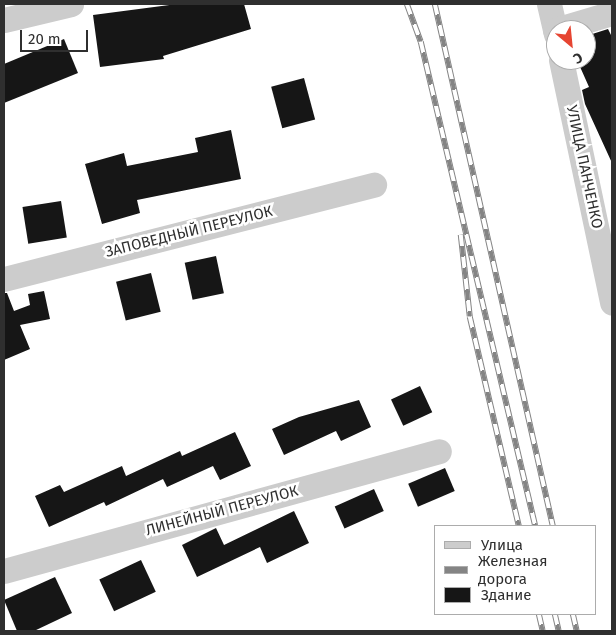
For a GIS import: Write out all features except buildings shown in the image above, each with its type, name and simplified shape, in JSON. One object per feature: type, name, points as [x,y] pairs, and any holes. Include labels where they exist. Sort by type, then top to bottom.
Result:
[{"type":"street","points":[[4,20],[72,4]]},
{"type":"street","points":[[549,4],[553,20]]},
{"type":"street","points":[[590,20],[612,12]]},
{"type":"street","name":"УЛИЦА ПАНЧЕНКО","points":[[563,70],[612,303]]},
{"type":"street","name":"ЗАПОВЕДНЫЙ ПЕРЕУЛОК","points":[[4,279],[374,185]]},
{"type":"street","name":"ЛИНЕЙНЫЙ ПЕРЕУЛОК","points":[[4,571],[439,451]]},
{"type":"railway","points":[[407,4],[421,42],[535,525]]},
{"type":"railway","points":[[435,4],[553,525]]},
{"type":"railway","points":[[461,235],[470,317],[519,525]]},
{"type":"railway","points":[[539,615],[543,631]]},
{"type":"railway","points":[[555,615],[559,631]]},
{"type":"railway","points":[[573,615],[577,631]]}]
